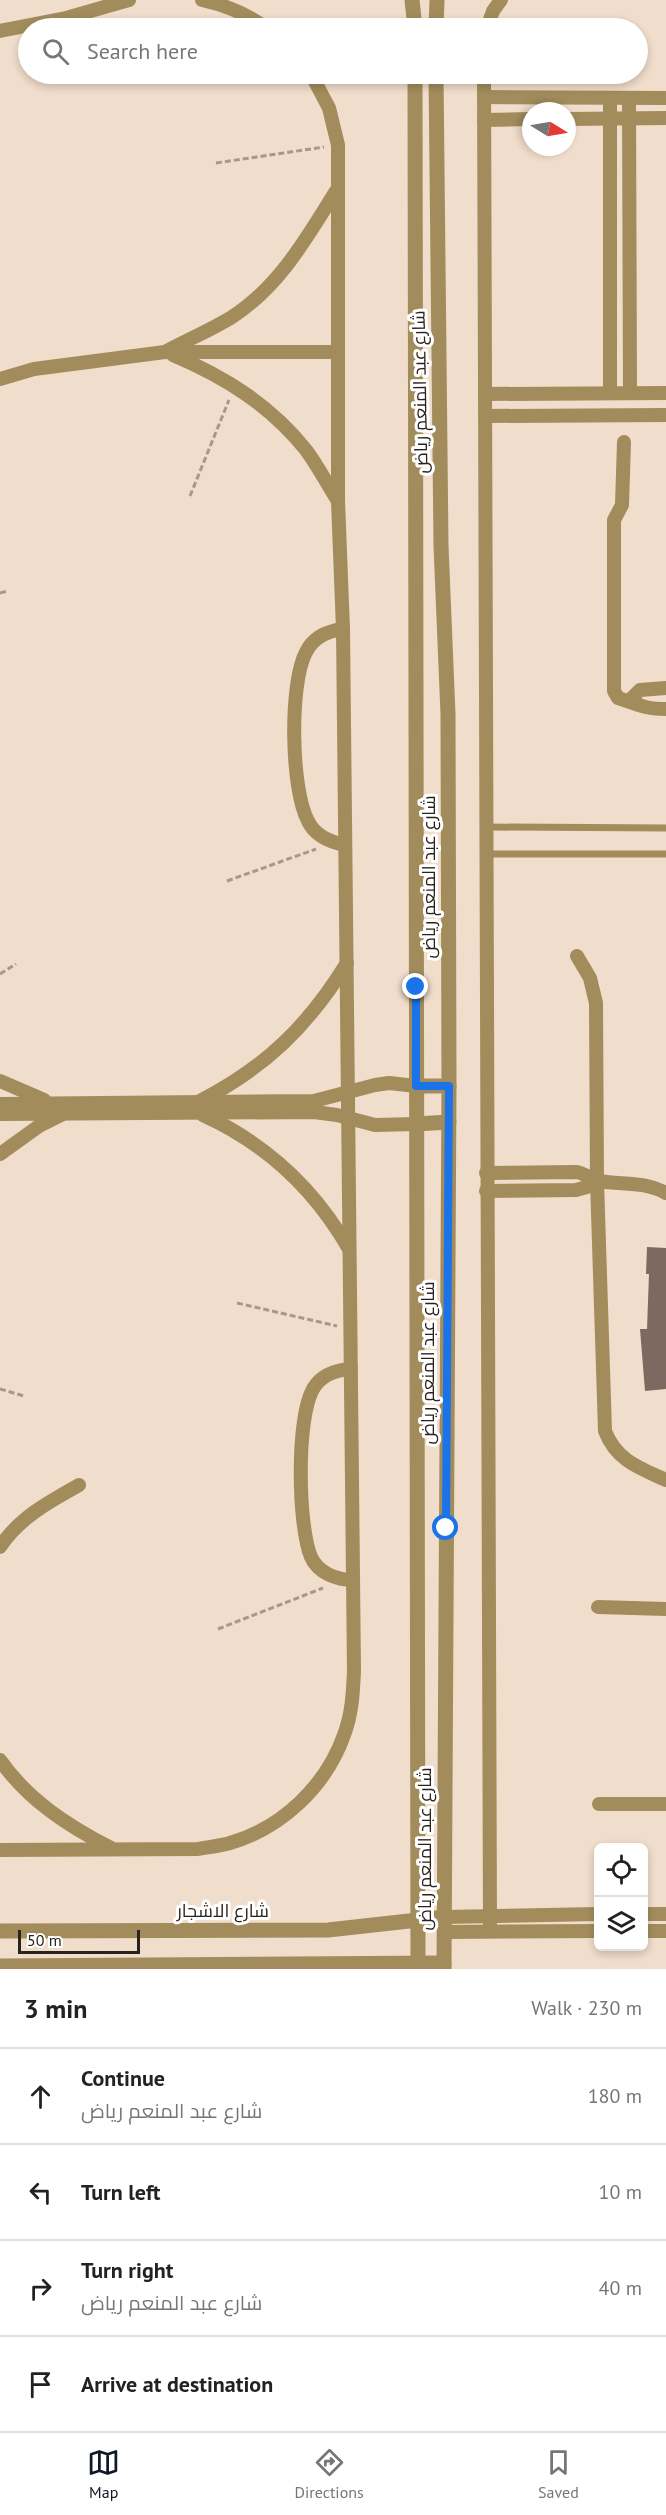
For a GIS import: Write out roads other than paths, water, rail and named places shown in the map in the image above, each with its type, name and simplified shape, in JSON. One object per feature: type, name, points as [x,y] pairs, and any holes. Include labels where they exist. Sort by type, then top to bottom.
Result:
[{"type":"street","points":[[66,18],[129,0]]},
{"type":"street","points":[[202,0],[222,5],[250,18]]},
{"type":"street","points":[[412,0],[414,18]]},
{"type":"street","points":[[436,18],[437,0]]},
{"type":"street","points":[[491,18],[501,0]]},
{"type":"street","points":[[0,31],[18,27]]},
{"type":"street","points":[[0,1850],[198,1849],[230,1843],[260,1831],[288,1814],[311,1791],[330,1765],[344,1735],[352,1703],[349,1580],[351,1329],[347,963],[340,844],[343,629],[338,501],[336,190],[338,145],[328,108],[316,84]]},
{"type":"street","name":"شارع عبد المنعم رياض","points":[[415,84],[418,1966]]},
{"type":"street","name":"شارع عبد المنعم رياض","points":[[436,84],[441,546],[448,714],[449,1122],[444,1966]]},
{"type":"street","points":[[484,84],[490,1930]]},
{"type":"street","points":[[484,97],[666,98]]},
{"type":"street","points":[[610,98],[610,393]]},
{"type":"street","points":[[629,98],[630,393]]},
{"type":"street","points":[[576,119],[666,118]]},
{"type":"street","points":[[484,120],[522,119]]},
{"type":"street","points":[[165,352],[234,316],[272,283],[303,244],[336,190]]},
{"type":"street","points":[[165,352],[235,386],[274,416],[308,452],[338,501]]},
{"type":"street","points":[[0,380],[34,369],[165,352],[338,352]]},
{"type":"street","points":[[486,394],[666,393]]},
{"type":"street","points":[[486,416],[666,415]]},
{"type":"street","points":[[624,442],[622,505],[614,521],[614,691],[618,698],[630,700],[645,708],[666,709]]},
{"type":"street","points":[[340,844],[318,834],[306,820],[295,757],[294,725],[296,693],[306,651],[322,635],[343,629]]},
{"type":"street","points":[[630,700],[640,690],[666,688]]},
{"type":"street","points":[[577,956],[590,978],[596,1003],[597,1181],[604,1431],[616,1453],[626,1461],[666,1480]]},
{"type":"street","points":[[198,1107],[249,1073],[294,1034],[314,1012],[347,963]]},
{"type":"street","points":[[0,1081],[26,1094],[54,1103]]},
{"type":"street","points":[[0,1114],[314,1101],[388,1083],[449,1086]]},
{"type":"street","points":[[0,1104],[54,1103],[127,1108]]},
{"type":"street","points":[[198,1107],[314,1112],[375,1125],[449,1122]]},
{"type":"street","points":[[198,1107],[251,1140],[282,1164],[317,1200],[350,1249]]},
{"type":"street","points":[[0,1154],[39,1126],[64,1113]]},
{"type":"street","points":[[486,1173],[577,1172],[588,1174],[597,1181]]},
{"type":"street","points":[[486,1191],[576,1191],[597,1181],[637,1183],[666,1192]]},
{"type":"street","points":[[349,1580],[325,1572],[311,1557],[305,1526],[301,1463],[308,1400],[313,1389],[329,1374],[351,1369]]},
{"type":"street","points":[[0,1547],[25,1519],[51,1500],[79,1485]]},
{"type":"street","points":[[598,1607],[666,1609]]},
{"type":"street","points":[[0,1760],[41,1804],[63,1821],[112,1849]]},
{"type":"street","points":[[599,1804],[666,1804]]},
{"type":"street","points":[[445,1925],[490,1915],[594,1914]]},
{"type":"street","points":[[648,1914],[666,1914]]},
{"type":"street","name":"شارع الاشجار","points":[[0,1931],[328,1930],[417,1920],[445,1925]]},
{"type":"street","points":[[445,1925],[490,1930],[594,1931]]},
{"type":"street","points":[[648,1931],[666,1931]]},
{"type":"street","points":[[0,1966],[444,1966]]},
{"type":"lane","points":[[486,828],[666,828]]},
{"type":"lane","points":[[486,854],[666,854]]}]
